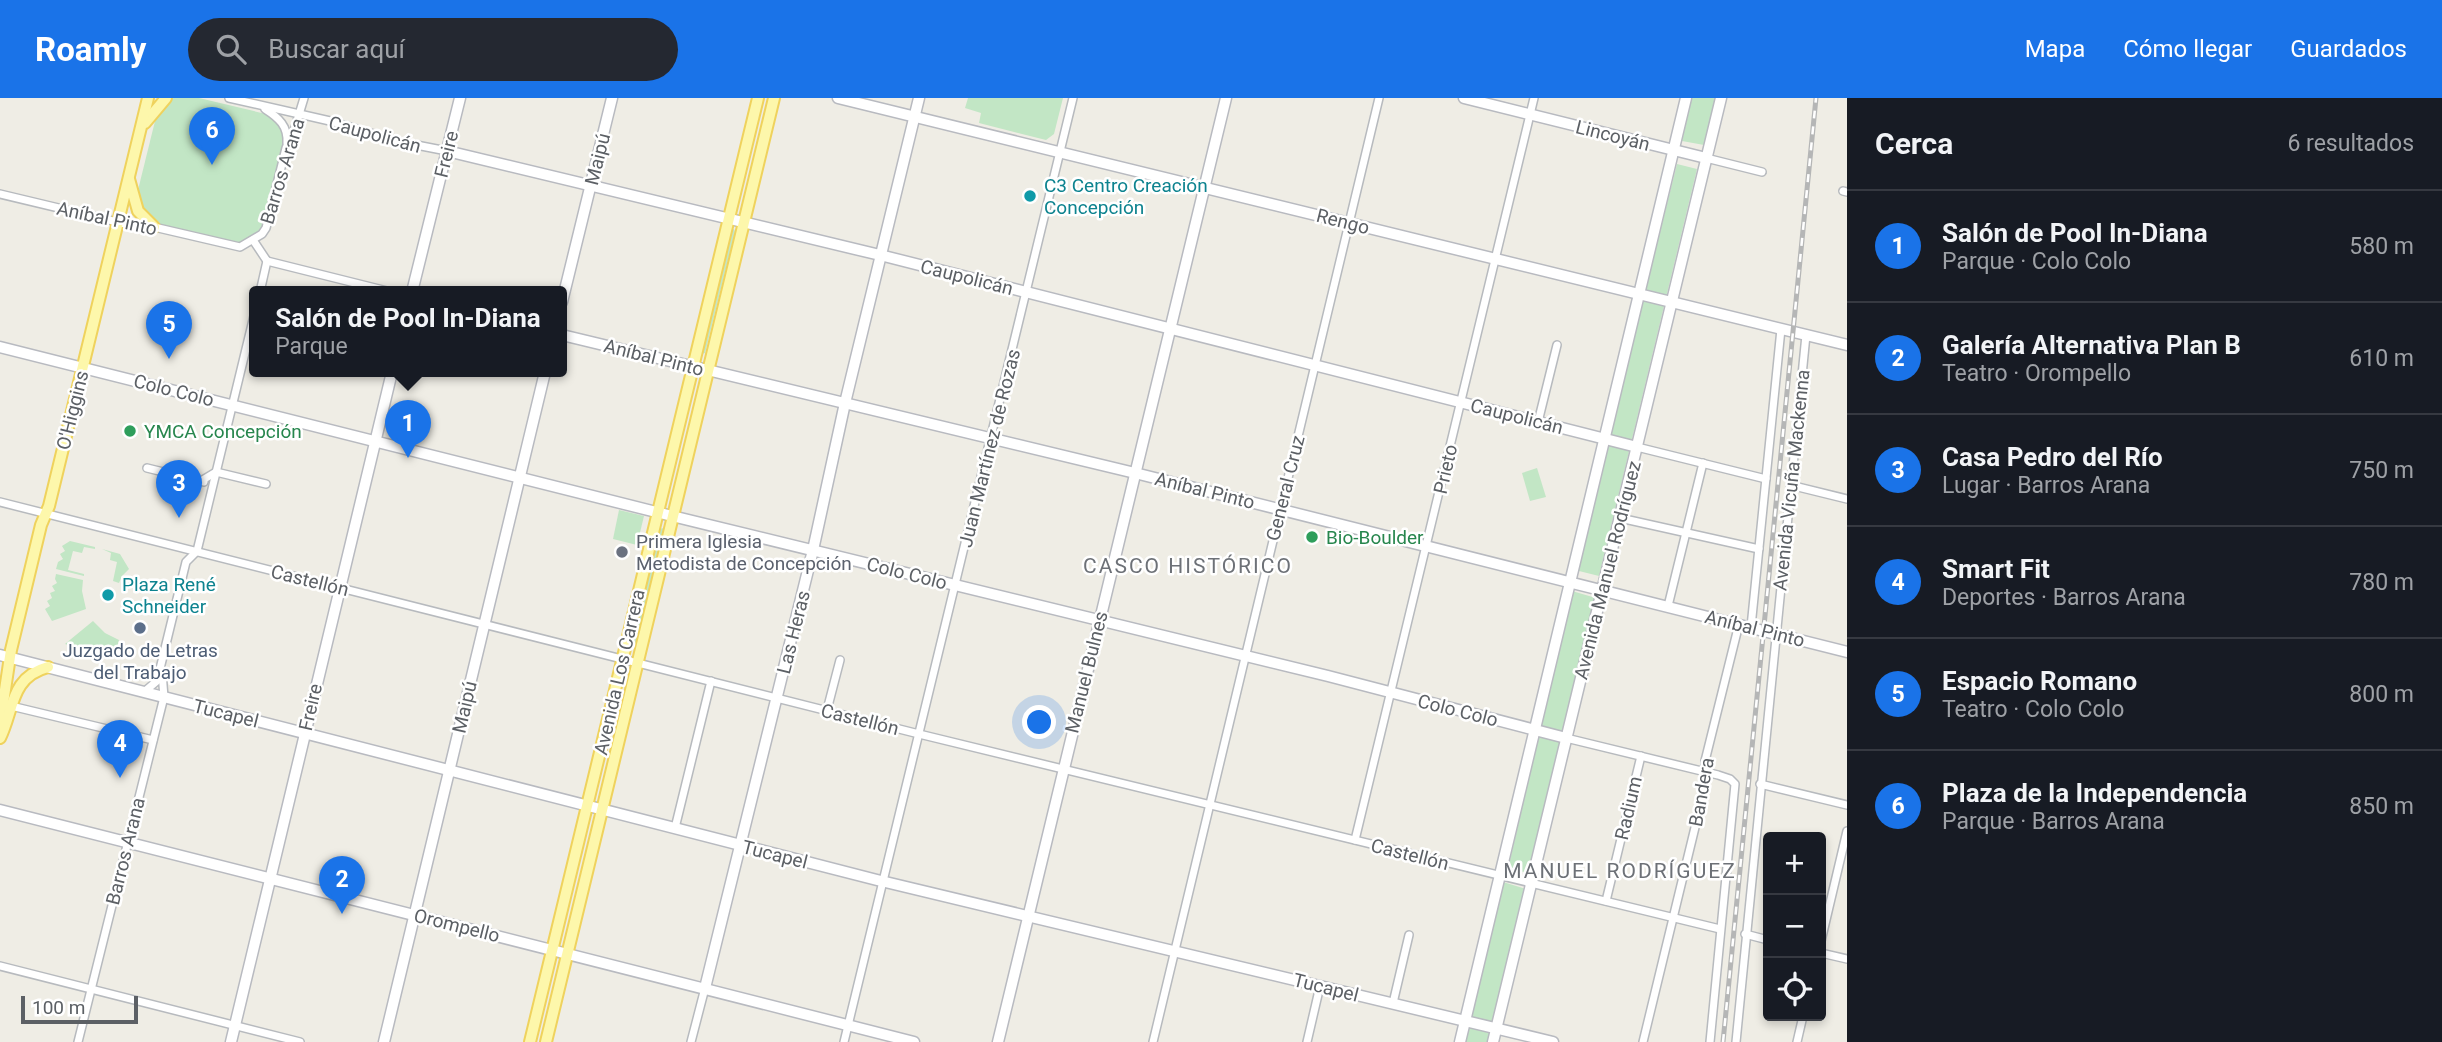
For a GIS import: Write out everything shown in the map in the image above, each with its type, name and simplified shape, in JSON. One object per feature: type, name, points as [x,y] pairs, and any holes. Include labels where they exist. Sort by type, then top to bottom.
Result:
[{"type":"main road","name":"O'Higgins","points":[[0,723],[8,675],[5,656],[41,525],[47,514],[148,98]]},
{"type":"main road","points":[[139,131],[152,111],[166,98]]},
{"type":"main road","name":"Freire","points":[[413,286],[460,98]]},
{"type":"main road","name":"Maipú","points":[[566,286],[612,98]]},
{"type":"main road","name":"Avenida Los Carrera","points":[[530,1042],[758,98]]},
{"type":"main road","name":"Avenida Los Carrera","points":[[546,1042],[774,98]]},
{"type":"main road","name":"Rengo","points":[[838,98],[1847,345]]},
{"type":"main road","name":"Las Heras","points":[[705,988],[813,550],[845,403],[919,98]]},
{"type":"main road","name":"Manuel Bulnes","points":[[998,1042],[1226,98]]},
{"type":"main road","name":"Lincoyán","points":[[1464,98],[1706,158]]},
{"type":"main road","name":"Avenida Manuel Rodríguez","points":[[1460,1042],[1686,98]]},
{"type":"main road","name":"Avenida Manuel Rodríguez","points":[[1493,1042],[1721,98]]},
{"type":"main road","name":"Caupolicán","points":[[447,151],[880,255],[1637,447]]},
{"type":"main road","points":[[128,177],[138,211],[154,227]]},
{"type":"main road","name":"Aníbal Pinto","points":[[567,336],[1427,545],[1847,652]]},
{"type":"main road","name":"Colo Colo","points":[[0,347],[672,516],[1244,655],[1566,738]]},
{"type":"main road","name":"Freire","points":[[231,1042],[391,377]]},
{"type":"main road","name":"Maipú","points":[[384,1042],[544,377]]},
{"type":"main road","name":"Tucapel","points":[[5,656],[884,881],[1553,1042]]},
{"type":"main road","points":[[0,737],[13,695],[36,672],[48,667]]},
{"type":"main road","name":"Orompello","points":[[0,810],[914,1042]]},
{"type":"street","name":"Caupolicán","points":[[229,98],[344,125],[401,142],[447,151]]},
{"type":"street","name":"Barros Arana","points":[[253,240],[266,228],[286,148],[304,98]]},
{"type":"street","name":"Juan Martínez de Rozas","points":[[844,1042],[1073,98]]},
{"type":"street","name":"General Cruz","points":[[1153,1042],[1379,98]]},
{"type":"street","name":"Prieto","points":[[1354,840],[1534,98]]},
{"type":"street","points":[[261,106],[284,125],[286,148]]},
{"type":"street","name":"Lincoyán","points":[[1706,158],[1762,172]]},
{"type":"street","name":"Aníbal Pinto","points":[[0,194],[117,223],[154,227],[236,247],[253,240]]},
{"type":"street","points":[[253,240],[267,261],[367,286]]},
{"type":"street","points":[[261,286],[267,261]]},
{"type":"street","name":"Avenida Vicuña Mackenna","points":[[1751,627],[1781,329]]},
{"type":"street","name":"Avenida Vicuña Mackenna","points":[[1736,1042],[1806,335]]},
{"type":"street","points":[[178,546],[183,551],[186,562],[197,551],[249,336]]},
{"type":"street","points":[[1538,422],[1557,345]]},
{"type":"street","name":"Caupolicán","points":[[1637,447],[1766,479]]},
{"type":"street","points":[[1668,606],[1703,463]]},
{"type":"street","points":[[147,468],[213,484]]},
{"type":"street","points":[[201,481],[216,472],[266,484]]},
{"type":"street","points":[[1790,485],[1847,499]]},
{"type":"street","name":"Castellón","points":[[0,502],[919,734],[1720,929]]},
{"type":"street","points":[[1620,518],[1759,549]]},
{"type":"street","name":"Barros Arana","points":[[144,692],[155,684],[186,562]]},
{"type":"street","name":"Bandera","points":[[1643,1042],[1706,782],[1705,761],[1739,624]]},
{"type":"street","name":"Barros Arana","points":[[78,1042],[164,697],[163,659]]},
{"type":"street","points":[[827,710],[840,660]]},
{"type":"street","points":[[0,687],[8,675]]},
{"type":"street","points":[[676,828],[711,681]]},
{"type":"street","points":[[11,706],[153,740]]},
{"type":"street","name":"Colo Colo","points":[[1566,738],[1733,781],[1735,787],[1720,929]]},
{"type":"street","name":"Radium","points":[[1606,901],[1641,756]]},
{"type":"street","points":[[1760,784],[1847,805]]},
{"type":"street","points":[[1826,920],[1847,831]]},
{"type":"street","points":[[1710,1042],[1720,929]]},
{"type":"street","points":[[1745,934],[1763,939]]},
{"type":"street","points":[[1393,1003],[1409,935]]},
{"type":"street","points":[[1826,954],[1847,959]]},
{"type":"street","points":[[0,966],[300,1042]]},
{"type":"street","points":[[1307,1042],[1320,986]]},
{"type":"street","name":"Las Heras","points":[[691,1042],[705,988]]},
{"type":"street","points":[[1797,1042],[1802,1021]]},
{"type":"green space","points":[[171,98],[199,98],[266,114],[280,124],[285,139],[264,227],[240,244],[158,225],[143,215],[138,190],[157,113]]},
{"type":"green space","points":[[968,98],[1063,98],[1054,134],[1046,140],[979,123],[981,113],[965,108]]},
{"type":"green space","points":[[1692,98],[1715,98],[1704,145],[1682,141]]},
{"type":"green space","points":[[1677,164],[1697,169],[1599,576],[1575,570]]},
{"type":"green space","points":[[734,229],[705,353],[702,354],[731,230]]},
{"type":"green space","points":[[1537,468],[1546,497],[1530,501],[1522,473]]},
{"type":"green space","points":[[619,510],[644,516],[637,545],[613,539]]},
{"type":"green space","points":[[664,528],[636,645],[632,645],[659,529]]},
{"type":"green space","points":[[70,541],[95,547],[84,547],[82,553],[73,551],[68,570],[84,576],[56,569],[58,562],[63,559],[60,554],[65,551],[62,546]]},
{"type":"green space","points":[[102,549],[120,554],[129,569],[119,583],[113,581],[117,562],[110,560],[111,553]]},
{"type":"green space","points":[[56,574],[83,580],[82,591],[86,609],[52,621],[45,609],[50,606],[47,601],[52,598],[50,593],[55,591],[52,586],[57,583]]},
{"type":"green space","points":[[1572,591],[1596,598],[1529,873],[1508,869]]},
{"type":"green space","points":[[93,621],[105,633],[119,640],[114,659],[65,644]]},
{"type":"green space","points":[[1503,882],[1526,889],[1487,1042],[1465,1042]]},
{"type":"railway","points":[[1723,1042],[1816,98]]},
{"type":"place","name":"Plaza de la Independencia","points":[[212,165]]},
{"type":"place","name":"C3 Centro Creación Concepción","points":[[1030,196]]},
{"type":"place","name":"Espacio Romano","points":[[169,359]]},
{"type":"place","name":"YMCA Concepción","points":[[130,431]]},
{"type":"place","name":"Salón de Pool In-Diana","points":[[408,458]]},
{"type":"place","name":"Casa Pedro del Río","points":[[179,518]]},
{"type":"place","name":"Bio-Boulder","points":[[1312,537]]},
{"type":"place","name":"Primera Iglesia Metodista de Concepción","points":[[622,552]]},
{"type":"place","name":"Plaza René Schneider","points":[[108,595]]},
{"type":"place","name":"Juzgado de Letras del Trabajo","points":[[140,628]]},
{"type":"place","name":"Smart Fit","points":[[120,778]]},
{"type":"place","name":"Galería Alternativa Plan B","points":[[342,914]]},
{"type":"district","name":"CASCO HISTÓRICO","points":[[1188,566]]},
{"type":"district","name":"MANUEL RODRÍGUEZ","points":[[1620,871]]}]
